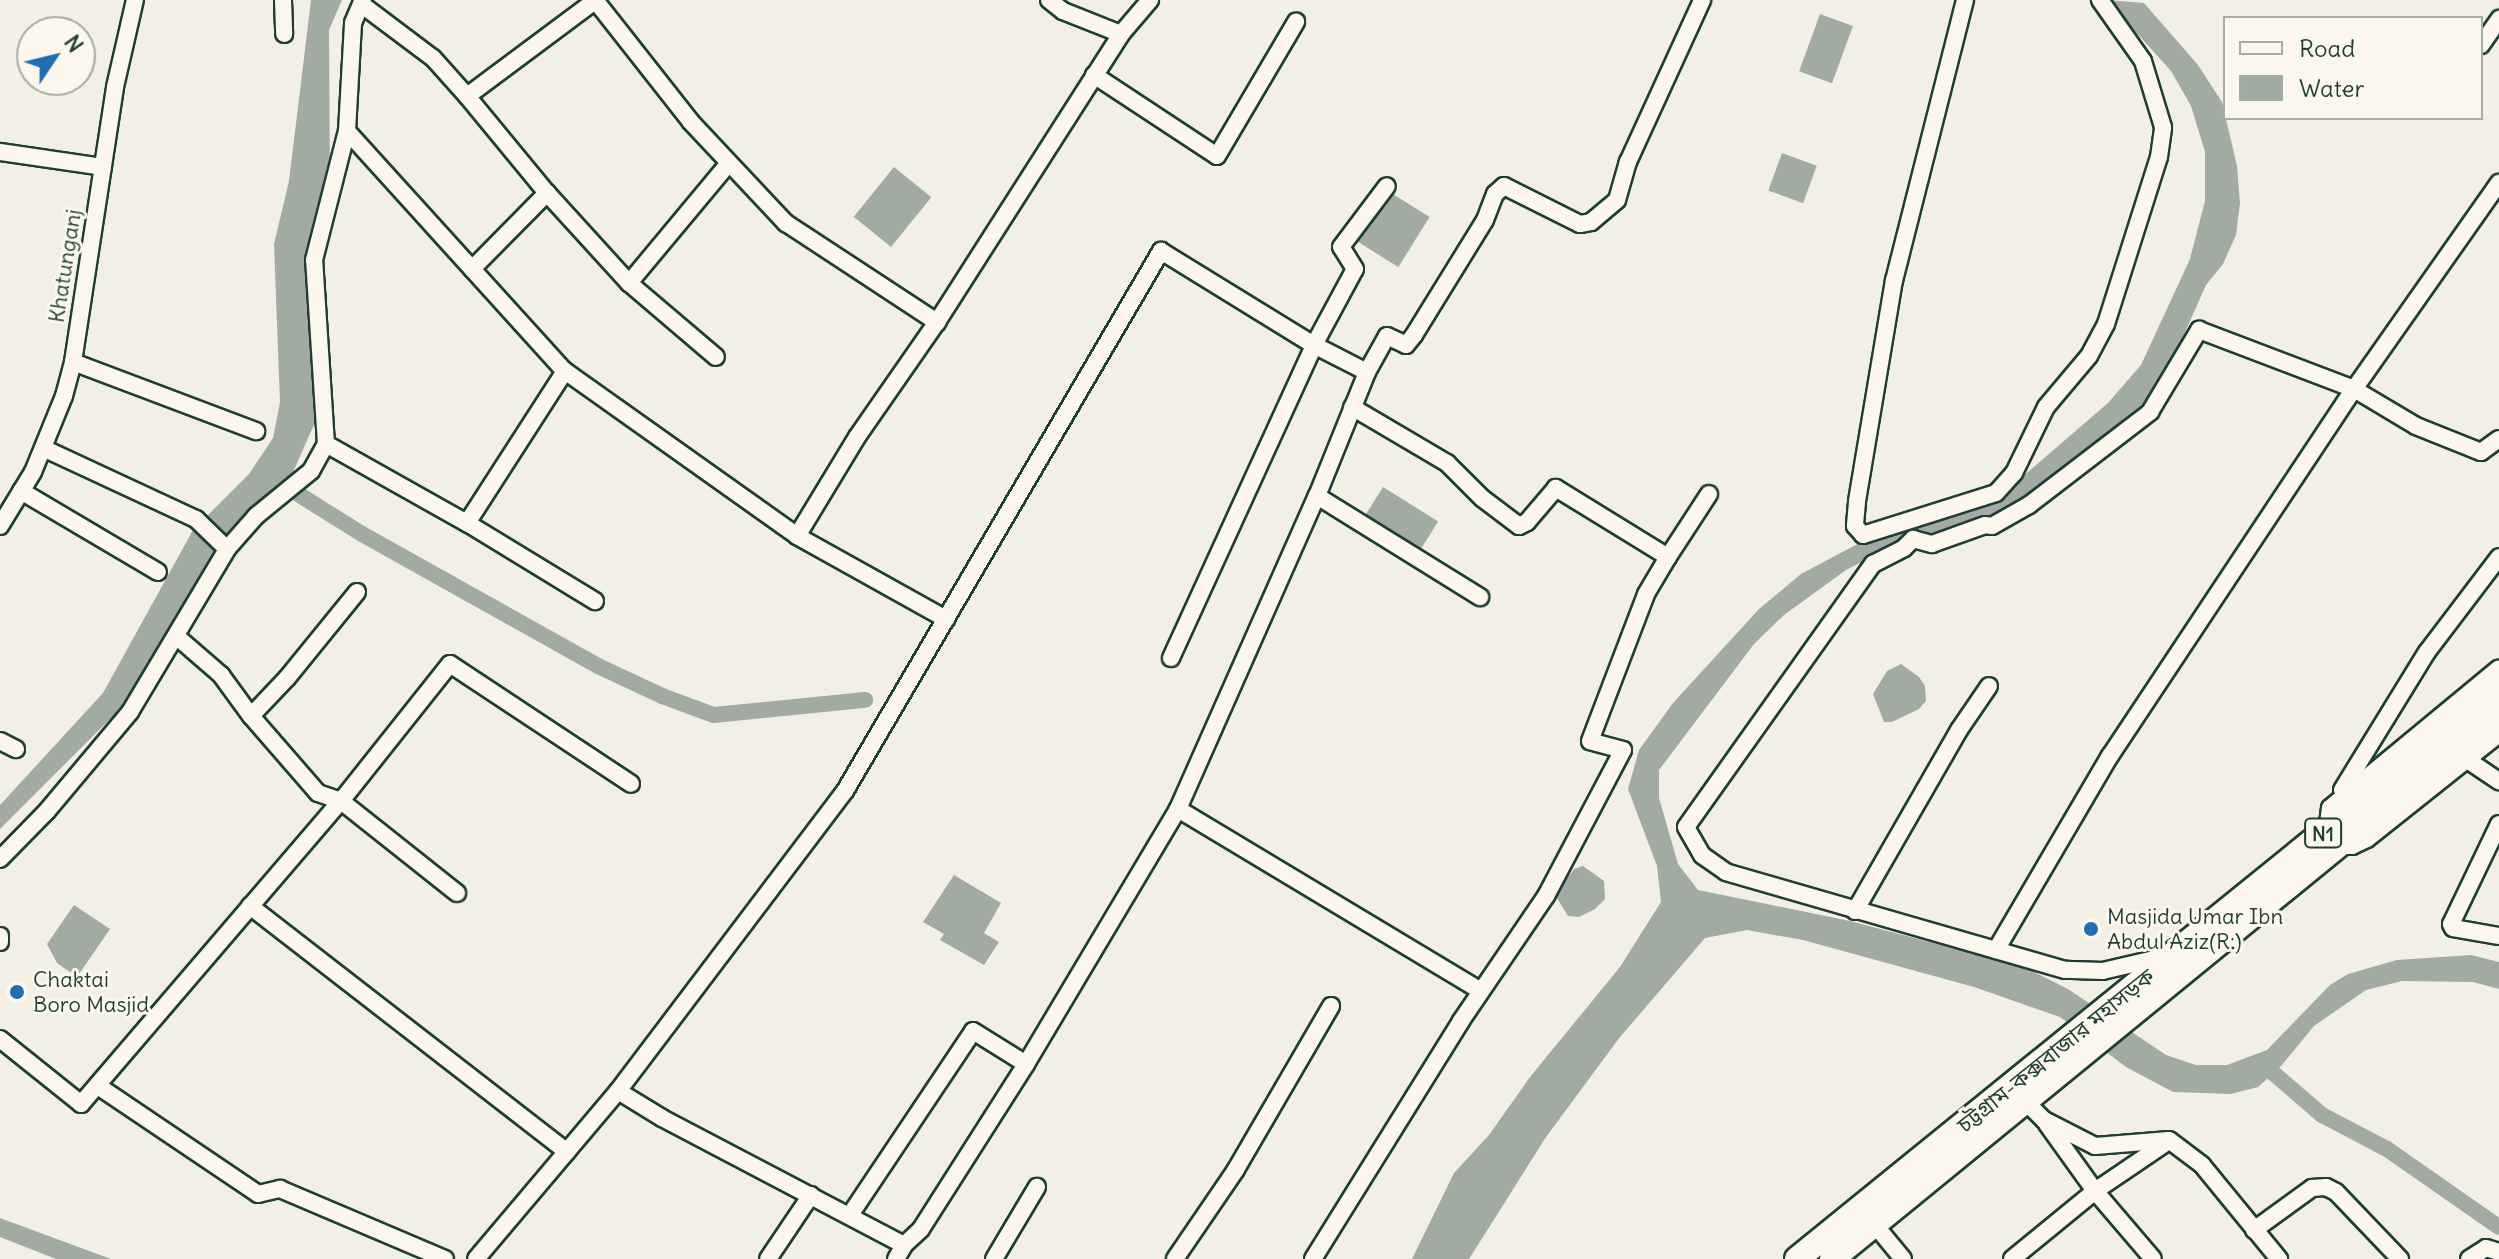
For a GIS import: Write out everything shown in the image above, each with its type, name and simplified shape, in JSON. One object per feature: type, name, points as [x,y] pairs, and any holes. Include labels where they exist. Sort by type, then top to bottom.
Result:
[{"type":"highway","name":"চট্টগ্রাম-কক্সবাজার মহাসড়ক","points":[[2154,984],[2180,951],[2499,690]]},
{"type":"highway","name":"চট্টগ্রাম-কক্সবাজার মহাসড়ক","points":[[1797,1259],[2154,984],[2331,828],[2499,714]]},
{"type":"highway","name":"চট্টগ্রাম-কক্সবাজার মহাসড়ক","points":[[1832,1259],[2025,1101],[2050,1067]]},
{"type":"street","name":"Khatunganj","points":[[0,526],[43,448],[73,362],[115,87],[135,0]]},
{"type":"street","points":[[283,0],[284,34]]},
{"type":"street","points":[[467,96],[595,0],[691,122],[786,223],[937,322]]},
{"type":"street","points":[[1049,0],[1063,11],[1121,34]]},
{"type":"street","points":[[797,536],[857,437],[937,322],[1121,34],[1150,0]]},
{"type":"street","points":[[618,1091],[662,1118],[850,1215],[900,1252],[921,1229],[1026,1064],[1178,809],[1317,496],[1367,372],[1387,336],[1406,345],[1414,335],[1485,220],[1495,194],[1504,186],[1580,224],[1591,222],[1617,200],[1628,162],[1702,0]]},
{"type":"street","points":[[1965,0],[1894,280],[1857,502],[1855,526],[1863,535],[1996,493],[2014,473],[2046,407],[2089,356],[2106,324],[2159,157],[2163,127],[2143,61],[2100,0]]},
{"type":"street","points":[[0,859],[47,811],[130,712],[227,549],[256,516],[311,471],[326,444],[314,260],[347,131],[353,23],[362,2],[433,58],[547,193],[629,283],[716,357]]},
{"type":"street","points":[[2483,42],[2499,19]]},
{"type":"street","points":[[1094,75],[1217,156],[1296,22]]},
{"type":"street","points":[[347,131],[565,371],[797,536],[946,619]]},
{"type":"street","points":[[0,152],[103,167]]},
{"type":"street","points":[[629,283],[729,163]]},
{"type":"street","points":[[1996,950],[2110,756],[2354,389],[2499,183]]},
{"type":"street","points":[[1171,658],[1314,345],[1355,269],[1341,247],[1387,186]]},
{"type":"street","points":[[472,269],[547,193]]},
{"type":"street","points":[[476,1259],[618,1091],[845,791],[1161,251],[1314,345],[1367,372]]},
{"type":"street","points":[[2180,951],[2147,963],[2103,971],[2065,970],[1726,872],[1702,855],[1686,827],[1873,564],[1904,548],[1913,539],[1932,544],[1985,525],[1992,526],[2029,505],[2150,412],[2199,330],[2354,389],[2416,426],[2481,452],[2495,446]]},
{"type":"street","points":[[73,362],[256,431]]},
{"type":"street","points":[[467,523],[565,371]]},
{"type":"street","points":[[1352,407],[1447,463],[1482,498],[1519,526],[1527,522],[1556,488],[1668,557]]},
{"type":"street","points":[[326,444],[467,523],[595,601]]},
{"type":"street","points":[[43,448],[196,519],[227,549]]},
{"type":"street","points":[[21,491],[158,572]]},
{"type":"street","points":[[1313,1259],[1481,991],[1546,896],[1623,750],[1590,741],[1646,594],[1709,494]]},
{"type":"street","points":[[1317,496],[1480,597]]},
{"type":"street","points":[[2331,828],[2427,652],[2499,557]]},
{"type":"street","points":[[251,716],[287,678],[357,592]]},
{"type":"street","points":[[176,636],[221,675],[251,716],[318,793],[341,801],[457,893]]},
{"type":"street","points":[[0,1039],[81,1104],[341,801],[450,664],[631,784]]},
{"type":"street","points":[[2331,828],[2499,668]]},
{"type":"street","points":[[1855,911],[1959,730],[1989,686]]},
{"type":"street","points":[[2331,828],[2352,846],[2367,839],[2499,734]]},
{"type":"street","points":[[0,741],[16,749]]},
{"type":"street","points":[[2466,759],[2499,781]]},
{"type":"street","points":[[1178,809],[1481,991]]},
{"type":"street","points":[[2499,824],[2451,924],[2453,928],[2499,936]]},
{"type":"street","points":[[250,906],[567,1152]]},
{"type":"street","points":[[1175,1259],[1235,1171],[1331,1006]]},
{"type":"street","points":[[850,1215],[973,1031],[1026,1064]]},
{"type":"street","points":[[98,1086],[258,1194],[280,1189],[445,1259]]},
{"type":"street","points":[[2025,1101],[2044,1120],[2095,1191],[2153,1259]]},
{"type":"street","points":[[2044,1120],[2095,1146],[2169,1140],[2202,1165],[2279,1259]]},
{"type":"street","points":[[2022,1256],[2095,1191],[2169,1140]]},
{"type":"street","points":[[994,1259],[1037,1187]]},
{"type":"street","points":[[2254,1230],[2312,1188],[2326,1187],[2336,1192],[2400,1259]]},
{"type":"street","points":[[768,1259],[811,1195]]},
{"type":"street","points":[[1875,1225],[1903,1259]]},
{"type":"street","points":[[2469,1259],[2486,1248],[2499,1252]]},
{"type":"water","points":[[311,0],[342,0],[329,30],[330,183],[311,237],[308,271],[320,411],[286,488],[267,496],[227,537],[135,694],[0,829],[0,805],[103,693],[193,530],[249,474],[273,438],[280,402],[274,244],[289,181]]},
{"type":"water","points":[[2107,0],[2144,3],[2198,65],[2222,102],[2223,120],[2226,120],[2237,166],[2240,203],[2236,235],[2223,264],[2206,285],[2174,357],[2143,404],[2037,494],[2006,515],[1876,555],[1846,570],[1784,615],[1754,644],[1659,770],[1659,798],[1678,864],[1698,890],[1850,921],[2024,967],[2068,989],[2166,1055],[2196,1065],[2227,1065],[2267,1050],[2330,985],[2348,974],[2397,960],[2471,955],[2499,962],[2499,989],[2473,982],[2402,981],[2366,990],[2314,1026],[2281,1066],[2258,1087],[2231,1094],[2173,1092],[2126,1067],[2060,1017],[1974,987],[1803,940],[1747,930],[1705,938],[1620,1037],[1546,1137],[1469,1259],[1412,1259],[1454,1173],[1489,1135],[1530,1077],[1620,967],[1661,902],[1657,866],[1628,789],[1639,750],[1673,703],[1759,609],[1801,574],[1882,531],[2015,483],[2108,403],[2141,365],[2190,259],[2205,201],[2205,152],[2191,106],[2171,71]]},
{"type":"water","points":[[1820,14],[1853,26],[1832,83],[1799,71]]},
{"type":"water","points":[[1782,153],[1817,166],[1803,203],[1768,191]]},
{"type":"water","points":[[894,167],[931,197],[891,247],[854,217]]},
{"type":"water","points":[[1388,191],[1430,217],[1398,267],[1357,241]]},
{"type":"water","points":[[1383,487],[1438,521],[1417,555],[1362,520]]},
{"type":"water","points":[[1901,664],[1919,677],[1925,686],[1926,701],[1919,709],[1892,722],[1884,722],[1873,694],[1887,671]]},
{"type":"water","points":[[1583,866],[1604,881],[1605,899],[1595,909],[1579,917],[1568,916],[1555,895],[1574,869]]},
{"type":"water","points":[[954,875],[1001,903],[984,933],[999,942],[984,965],[940,940],[944,934],[923,922]]},
{"type":"water","points":[[74,905],[110,929],[77,977],[57,963],[47,944]]},
{"type":"water","points":[[0,1218],[111,1259],[56,1259],[0,1237]]},
{"type":"waterway","points":[[279,482],[362,534],[598,666],[662,696],[714,715],[865,700]]},
{"type":"waterway","points":[[2264,1065],[2322,1115],[2387,1149],[2499,1227]]},
{"type":"place","name":"Masjida Umar Ibn Abdul Aziz(R:)","points":[[2091,929]]},
{"type":"place","name":"Chaktai Boro Masjid","points":[[17,992]]}]
